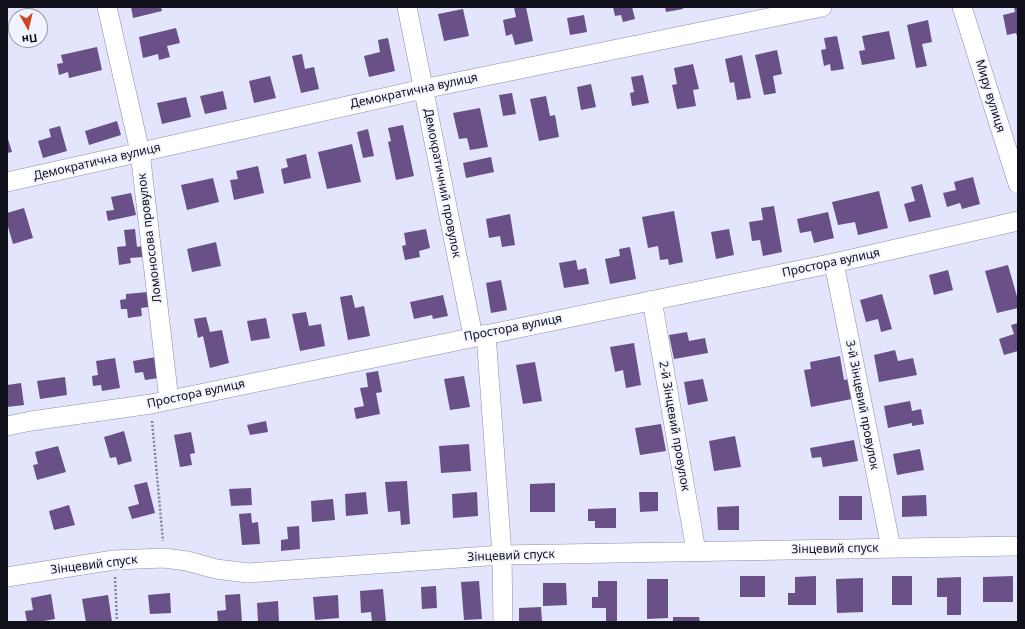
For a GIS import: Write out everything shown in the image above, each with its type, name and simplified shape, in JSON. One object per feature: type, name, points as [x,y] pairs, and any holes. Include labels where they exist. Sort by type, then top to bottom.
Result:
[{"type":"street","name":"Ломоносова провулок","points":[[106,7],[140,152],[160,402]]},
{"type":"street","name":"Демократичний провулок","points":[[407,7],[423,89],[480,335],[502,555],[503,622]]},
{"type":"street","name":"Демократична вулиця","points":[[7,182],[423,89],[822,7]]},
{"type":"street","name":"Миру вулиця","points":[[962,7],[1018,184]]},
{"type":"street","name":"Простора вулиця","points":[[7,426],[31,421],[160,402],[834,263],[1018,221]]},
{"type":"street","name":"3-й Зінцевий провулок","points":[[834,263],[891,548]]},
{"type":"street","name":"2-й Зінцевий провулок","points":[[652,300],[696,551]]},
{"type":"street","name":"Зінцевий спуск","points":[[7,577],[114,560],[164,558],[187,561],[216,569],[248,573],[502,555],[1018,546]]},
{"type":"path","points":[[160,402],[164,558]]},
{"type":"path","points":[[114,560],[117,622]]},
{"type":"building","points":[[131,7],[161,7],[162,11],[133,18]]},
{"type":"building","points":[[514,7],[526,7],[533,41],[515,45],[512,34],[506,36],[503,20],[516,17]]},
{"type":"building","points":[[613,7],[632,7],[635,19],[623,22],[621,15],[615,16]]},
{"type":"building","points":[[665,7],[682,7],[683,9],[666,12]]},
{"type":"building","points":[[1014,7],[1018,7],[1018,39],[1016,33],[1007,35],[1003,15],[1015,12]]},
{"type":"building","points":[[463,9],[469,36],[444,41],[438,14]]},
{"type":"building","points":[[584,15],[587,32],[570,35],[567,18]]},
{"type":"building","points":[[928,20],[932,42],[922,44],[927,66],[916,68],[907,25]]},
{"type":"building","points":[[176,28],[180,43],[167,46],[170,57],[159,60],[158,54],[143,58],[139,37]]},
{"type":"building","points":[[889,31],[895,59],[862,65],[859,51],[865,50],[862,36]]},
{"type":"building","points":[[837,36],[844,69],[831,71],[830,64],[824,66],[821,50],[826,49],[824,38]]},
{"type":"building","points":[[388,38],[395,71],[369,77],[364,56],[380,52],[378,40]]},
{"type":"building","points":[[97,47],[102,70],[69,78],[68,72],[59,75],[57,64],[63,63],[61,55]]},
{"type":"building","points":[[777,50],[782,74],[773,76],[776,93],[764,95],[755,55]]},
{"type":"building","points":[[302,54],[305,69],[314,67],[319,89],[301,93],[292,56]]},
{"type":"building","points":[[742,55],[751,98],[737,100],[734,82],[730,83],[725,59]]},
{"type":"building","points":[[693,64],[699,89],[693,90],[696,106],[677,109],[672,85],[677,84],[674,68]]},
{"type":"building","points":[[643,75],[649,103],[632,106],[630,93],[634,92],[631,77]]},
{"type":"building","points":[[270,76],[276,98],[254,103],[249,81]]},
{"type":"building","points":[[591,84],[596,107],[581,110],[577,87]]},
{"type":"building","points":[[223,91],[227,109],[205,114],[200,96]]},
{"type":"building","points":[[512,93],[516,114],[503,116],[499,95]]},
{"type":"building","points":[[546,96],[550,116],[555,115],[559,137],[539,141],[530,99]]},
{"type":"building","points":[[186,97],[191,117],[162,124],[157,103]]},
{"type":"building","points":[[480,108],[488,147],[470,150],[467,138],[459,139],[453,113]]},
{"type":"building","points":[[117,121],[121,135],[89,145],[85,131]]},
{"type":"building","points":[[403,125],[414,176],[396,180],[388,142],[391,141],[388,128]]},
{"type":"building","points":[[60,126],[67,151],[43,158],[38,141],[51,137],[49,129]]},
{"type":"building","points":[[368,129],[374,156],[363,158],[357,132]]},
{"type":"building","points":[[7,136],[12,152],[7,153]]},
{"type":"building","points":[[352,144],[361,182],[327,189],[318,152]]},
{"type":"building","points":[[306,154],[311,178],[284,184],[281,169],[288,167],[286,159]]},
{"type":"building","points":[[491,157],[494,172],[466,178],[463,163]]},
{"type":"building","points":[[258,166],[264,193],[234,200],[230,180],[238,179],[236,171]]},
{"type":"building","points":[[973,177],[980,204],[962,209],[960,203],[947,207],[943,193],[956,190],[954,182]]},
{"type":"building","points":[[213,178],[219,202],[187,210],[181,185]]},
{"type":"building","points":[[922,184],[931,217],[909,222],[904,204],[915,201],[911,187]]},
{"type":"building","points":[[879,191],[888,228],[858,235],[855,222],[838,225],[832,202]]},
{"type":"building","points":[[131,193],[136,215],[108,221],[106,211],[114,210],[111,197]]},
{"type":"building","points":[[774,206],[782,252],[763,256],[760,240],[752,241],[749,222],[763,220],[761,208]]},
{"type":"building","points":[[24,208],[33,238],[13,244],[7,223],[7,213]]},
{"type":"building","points":[[674,211],[683,262],[669,265],[668,259],[660,260],[658,246],[648,248],[642,217]]},
{"type":"building","points":[[828,212],[834,238],[814,243],[811,231],[800,233],[797,219]]},
{"type":"building","points":[[510,214],[515,245],[502,247],[500,236],[489,238],[486,219]]},
{"type":"building","points":[[135,229],[137,247],[142,246],[143,257],[130,258],[131,263],[119,265],[117,247],[126,246],[124,230]]},
{"type":"building","points":[[426,229],[430,248],[419,251],[420,257],[405,260],[402,246],[406,245],[404,233]]},
{"type":"building","points":[[729,229],[734,255],[716,259],[711,232]]},
{"type":"building","points":[[216,242],[221,266],[192,272],[187,249]]},
{"type":"building","points":[[630,247],[636,279],[610,284],[605,259],[620,256],[619,249]]},
{"type":"building","points":[[576,260],[578,270],[586,268],[589,284],[564,288],[559,263]]},
{"type":"building","points":[[1008,265],[1018,300],[1018,308],[997,313],[985,271]]},
{"type":"building","points":[[948,270],[953,290],[934,295],[929,275]]},
{"type":"building","points":[[501,280],[507,310],[491,313],[486,283]]},
{"type":"building","points":[[148,292],[149,307],[141,308],[142,316],[128,318],[127,309],[121,309],[120,300],[126,299],[126,294]]},
{"type":"building","points":[[882,294],[892,329],[881,332],[878,319],[866,322],[860,300]]},
{"type":"building","points":[[352,295],[355,308],[364,306],[370,336],[348,340],[340,297]]},
{"type":"building","points":[[443,295],[448,316],[433,319],[432,315],[414,319],[410,302]]},
{"type":"building","points":[[306,312],[309,326],[321,324],[325,346],[300,351],[292,314]]},
{"type":"building","points":[[206,317],[210,332],[222,330],[229,363],[210,368],[203,336],[198,338],[194,319]]},
{"type":"building","points":[[266,318],[270,338],[251,341],[247,321]]},
{"type":"building","points":[[1018,323],[1018,351],[1004,355],[999,339],[1014,334],[1011,325]]},
{"type":"building","points":[[687,332],[689,341],[705,338],[708,353],[674,359],[669,335]]},
{"type":"building","points":[[634,343],[641,385],[626,388],[623,370],[615,372],[610,347]]},
{"type":"building","points":[[895,350],[898,361],[913,358],[917,375],[879,382],[874,355]]},
{"type":"building","points":[[840,356],[844,380],[849,379],[852,399],[811,407],[804,370],[811,369],[810,362]]},
{"type":"building","points":[[156,357],[159,378],[145,380],[143,372],[135,373],[133,361]]},
{"type":"building","points":[[115,358],[120,388],[102,391],[101,385],[93,386],[92,376],[98,375],[96,361]]},
{"type":"building","points":[[535,362],[542,401],[523,404],[516,365]]},
{"type":"building","points":[[378,371],[382,392],[376,393],[380,414],[356,419],[354,408],[364,406],[360,388],[368,387],[366,373]]},
{"type":"building","points":[[464,376],[470,407],[450,410],[444,379]]},
{"type":"building","points":[[65,377],[67,395],[40,399],[37,381]]},
{"type":"building","points":[[703,379],[708,401],[688,405],[684,382]]},
{"type":"building","points":[[21,383],[24,405],[7,407],[7,385]]},
{"type":"building","points":[[910,401],[912,411],[921,409],[924,424],[912,426],[912,423],[888,428],[884,406]]},
{"type":"building","points":[[266,421],[268,432],[250,435],[247,425]]},
{"type":"building","points":[[661,424],[666,451],[640,455],[635,428]]},
{"type":"building","points":[[124,431],[132,461],[118,465],[116,457],[110,458],[104,437]]},
{"type":"building","points":[[191,432],[195,453],[190,454],[192,465],[180,467],[174,435]]},
{"type":"building","points":[[735,436],[741,467],[714,471],[709,441]]},
{"type":"building","points":[[854,440],[858,461],[823,467],[821,457],[812,458],[810,448]]},
{"type":"building","points":[[469,444],[471,471],[441,473],[439,446]]},
{"type":"building","points":[[58,446],[66,472],[37,480],[33,465],[38,464],[35,452]]},
{"type":"building","points":[[920,449],[924,470],[897,475],[893,454]]},
{"type":"building","points":[[407,481],[410,524],[401,525],[400,511],[388,512],[385,482]]},
{"type":"building","points":[[147,482],[155,513],[132,519],[128,507],[139,504],[134,485]]},
{"type":"building","points":[[555,483],[555,512],[530,512],[530,484]]},
{"type":"building","points":[[251,488],[252,505],[231,506],[229,489]]},
{"type":"building","points":[[366,492],[368,514],[346,516],[345,494]]},
{"type":"building","points":[[477,492],[478,516],[453,518],[452,494]]},
{"type":"building","points":[[639,492],[658,492],[658,511],[640,512]]},
{"type":"building","points":[[926,495],[927,516],[902,517],[902,496]]},
{"type":"building","points":[[839,496],[862,496],[862,520],[839,520]]},
{"type":"building","points":[[333,499],[335,520],[312,522],[311,501]]},
{"type":"building","points":[[69,505],[75,525],[54,530],[49,511]]},
{"type":"building","points":[[739,506],[739,530],[718,530],[717,507]]},
{"type":"building","points":[[616,508],[616,528],[595,528],[595,521],[588,521],[588,509]]},
{"type":"building","points":[[251,513],[252,523],[258,522],[260,544],[242,545],[239,514]]},
{"type":"building","points":[[299,526],[300,549],[281,551],[281,540],[288,539],[287,527]]},
{"type":"building","points":[[740,576],[765,576],[765,597],[740,597]]},
{"type":"building","points":[[816,576],[816,605],[788,605],[788,593],[795,593],[795,577]]},
{"type":"building","points":[[892,576],[912,576],[912,605],[892,605]]},
{"type":"building","points":[[1013,576],[1013,602],[983,602],[983,577]]},
{"type":"building","points":[[961,577],[961,615],[947,615],[947,597],[937,597],[937,578]]},
{"type":"building","points":[[863,578],[863,612],[837,613],[836,579]]},
{"type":"building","points":[[647,579],[668,579],[668,618],[647,619]]},
{"type":"building","points":[[479,581],[482,619],[464,620],[461,582]]},
{"type":"building","points":[[598,581],[617,581],[617,622],[606,622],[606,608],[592,608],[592,597],[598,597]]},
{"type":"building","points":[[543,583],[566,583],[567,605],[543,606]]},
{"type":"building","points":[[436,586],[437,608],[422,609],[421,587]]},
{"type":"building","points":[[383,589],[386,622],[372,622],[371,612],[361,613],[360,591]]},
{"type":"building","points":[[170,593],[171,613],[150,614],[148,595]]},
{"type":"building","points":[[51,594],[55,619],[27,622],[25,611],[33,610],[31,598]]},
{"type":"building","points":[[240,594],[242,622],[218,622],[217,611],[226,610],[225,595]]},
{"type":"building","points":[[108,595],[112,622],[86,622],[82,599]]},
{"type":"building","points":[[338,595],[339,618],[315,620],[313,597]]},
{"type":"building","points":[[278,601],[279,622],[258,622],[257,603]]},
{"type":"building","points":[[541,607],[542,621],[519,621],[519,608]]},
{"type":"building","points":[[673,617],[699,617],[700,622],[673,622]]}]
